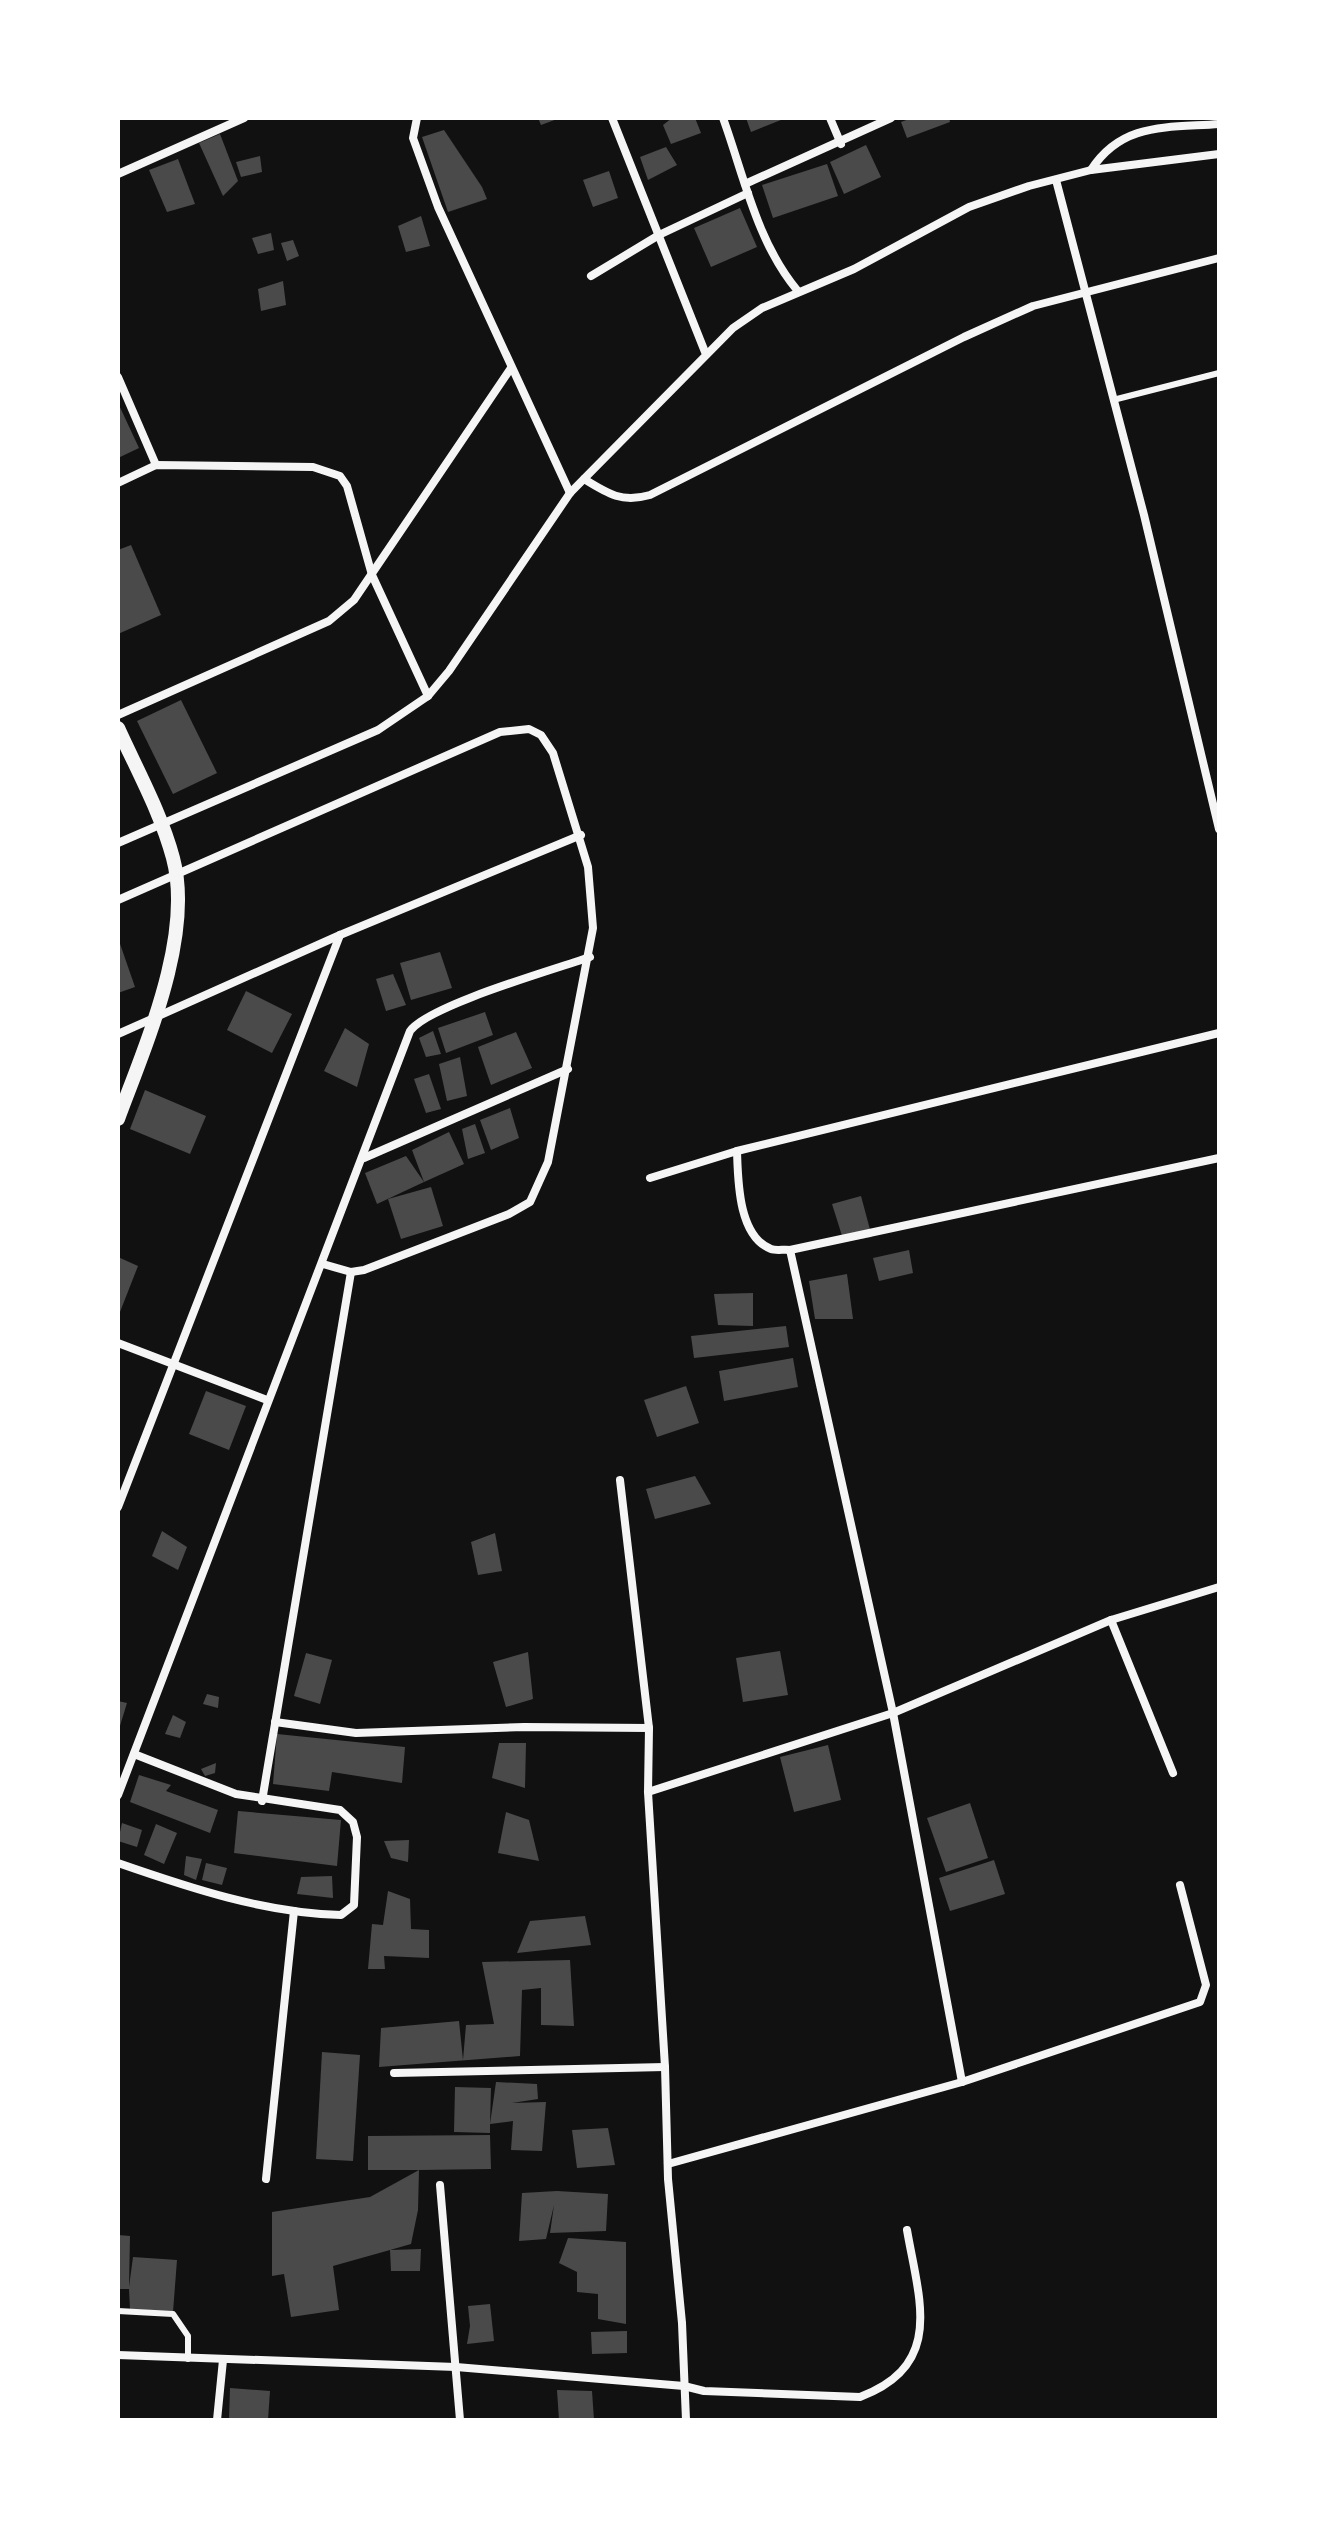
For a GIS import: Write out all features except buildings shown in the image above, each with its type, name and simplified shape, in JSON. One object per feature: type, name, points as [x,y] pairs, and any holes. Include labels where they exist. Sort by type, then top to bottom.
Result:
[{"type":"street","points":[[118,174],[244,118]]},
{"type":"street","points":[[417,118],[413,138],[438,207],[570,493]]},
{"type":"street","points":[[612,118],[705,352]]},
{"type":"street","points":[[723,118],[768,244],[782,272],[797,290]]},
{"type":"street","points":[[830,118],[841,144]]},
{"type":"street","points":[[591,276],[659,235],[891,118]]},
{"type":"street","points":[[1091,170],[1102,154],[1120,139],[1140,131],[1219,124]]},
{"type":"street","points":[[118,843],[163,829],[378,730],[428,696],[449,671],[570,493],[705,352],[742,321],[797,290],[854,269],[969,207],[1091,170],[1219,154]]},
{"type":"street","points":[[1056,180],[1219,829]]},
{"type":"street","points":[[584,479],[609,495],[629,501],[650,495],[964,337],[1033,306],[1219,258]]},
{"type":"street","points":[[118,715],[329,621],[354,600],[511,368]]},
{"type":"street","points":[[118,377],[156,465]]},
{"type":"street","points":[[118,483],[156,465],[329,470],[340,476],[347,486],[372,575],[428,696]]},
{"type":"street","points":[[118,900],[516,727],[541,735],[553,753],[581,835],[592,897],[590,957],[548,1162],[530,1202],[375,1267],[351,1272],[323,1264]]},
{"type":"street","points":[[118,728],[163,829],[176,874],[174,941],[156,1017],[118,1119]]},
{"type":"street","points":[[118,1034],[340,935],[581,835]]},
{"type":"street","points":[[118,1507],[340,935]]},
{"type":"street","points":[[118,1795],[267,1400],[364,1158],[402,1049],[416,1023],[590,957]]},
{"type":"street","points":[[650,1178],[737,1151],[1219,1033]]},
{"type":"street","points":[[364,1158],[568,1069]]},
{"type":"street","points":[[737,1151],[746,1220],[755,1235],[771,1249],[790,1250],[1219,1158]]},
{"type":"street","points":[[790,1250],[893,1713],[962,2082]]},
{"type":"street","points":[[262,1801],[351,1272]]},
{"type":"street","points":[[118,1343],[267,1400]]},
{"type":"street","points":[[620,1480],[649,1728],[648,1792],[668,2164],[686,2420]]},
{"type":"street","points":[[648,1792],[893,1713],[1111,1620],[1219,1587]]},
{"type":"street","points":[[1111,1620],[1173,1773]]},
{"type":"street","points":[[275,1722],[356,1733],[524,1727],[649,1728]]},
{"type":"street","points":[[118,1863],[221,1895],[294,1911],[341,1915],[350,1912],[355,1891],[357,1837],[353,1822],[340,1810],[262,1801],[210,1786],[134,1754]]},
{"type":"street","points":[[668,2164],[962,2082],[1200,2002],[1206,1985],[1180,1885]]},
{"type":"street","points":[[266,2179],[294,1911]]},
{"type":"street","points":[[394,2073],[665,2067]]},
{"type":"street","points":[[440,2185],[460,2420]]},
{"type":"street","points":[[118,2355],[456,2367],[684,2386],[704,2391],[860,2397],[878,2390],[899,2373],[916,2350],[923,2324],[907,2230]]},
{"type":"street","points":[[217,2420],[223,2360]]},
{"type":"lane","points":[[1113,400],[1219,373]]},
{"type":"lane","points":[[118,2311],[173,2314],[188,2336],[188,2359]]}]
